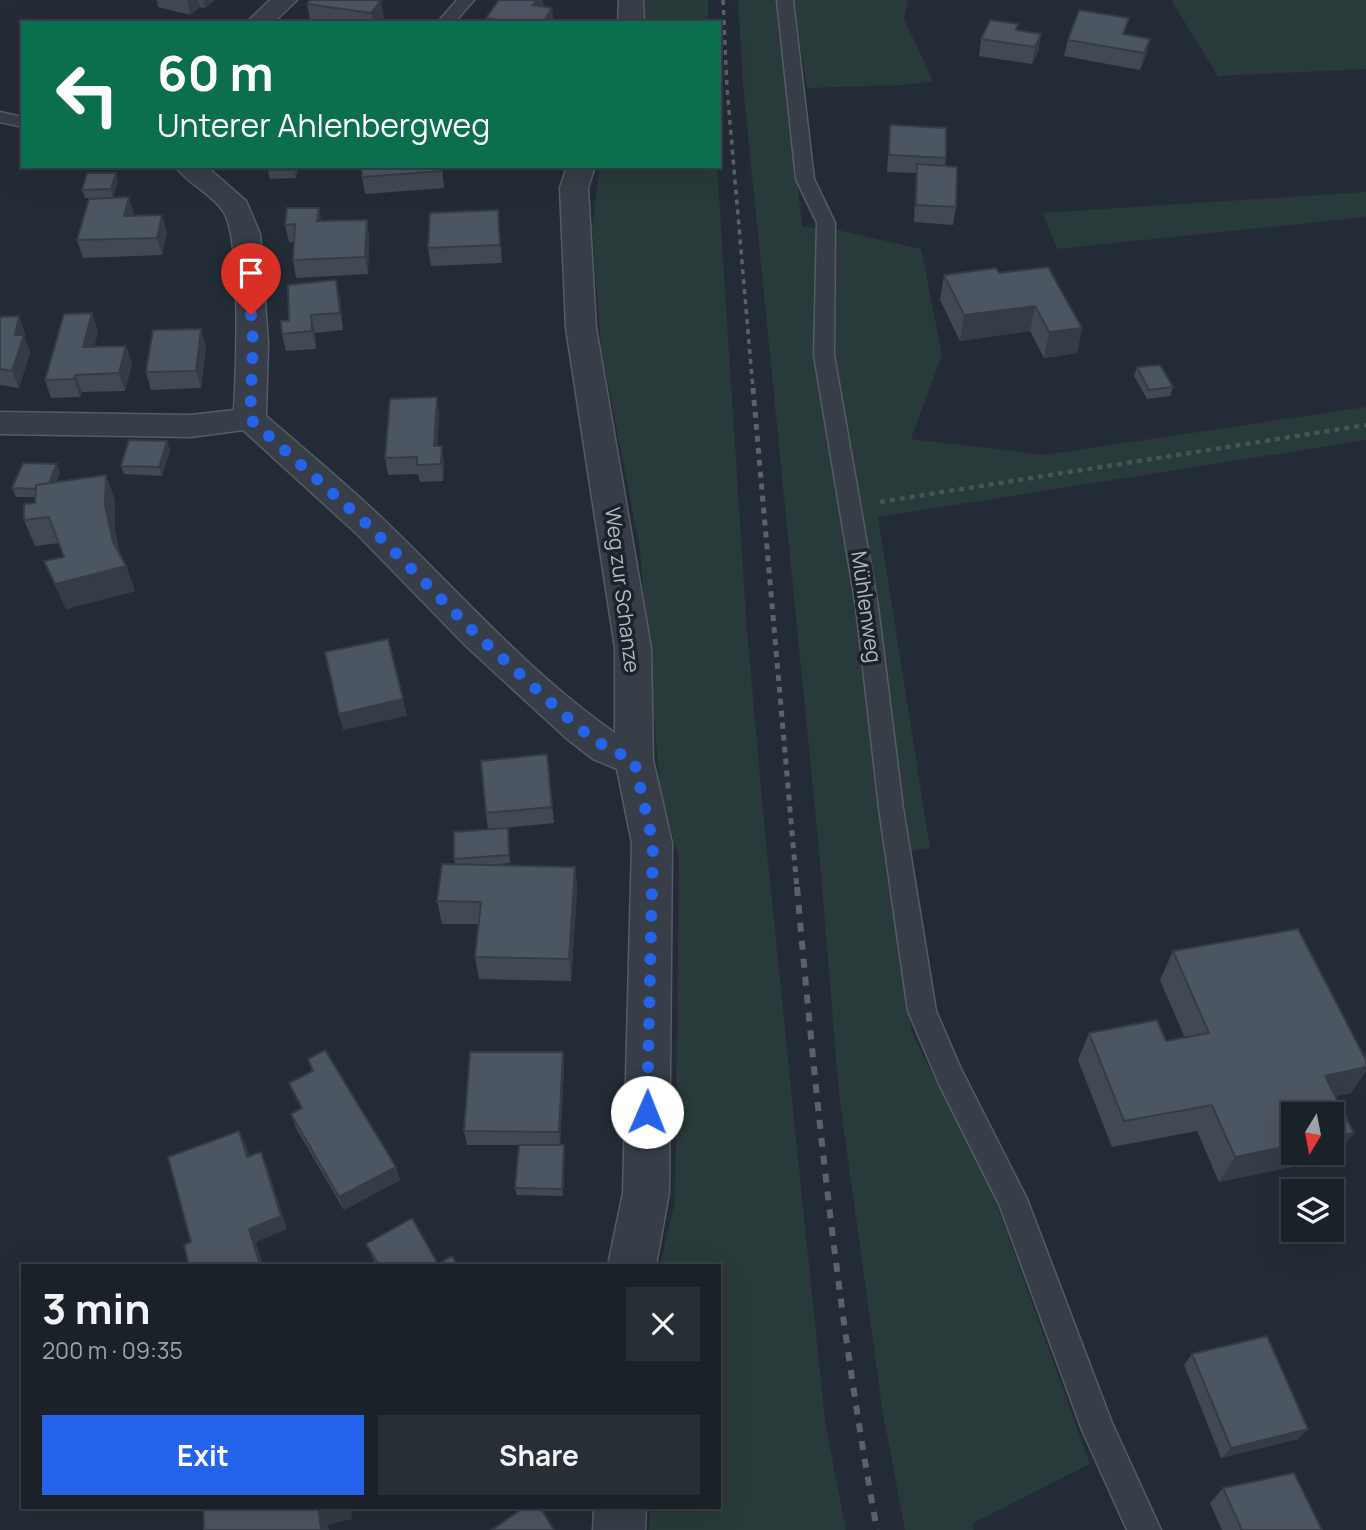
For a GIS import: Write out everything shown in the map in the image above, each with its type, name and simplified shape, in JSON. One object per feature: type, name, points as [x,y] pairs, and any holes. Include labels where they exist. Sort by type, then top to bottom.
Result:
[{"type":"street","points":[[260,21],[285,0]]},
{"type":"street","points":[[631,0],[631,21]]},
{"type":"street","points":[[191,168],[236,207],[246,234],[253,342],[250,419]]},
{"type":"street","name":"Weg zur Schanze","points":[[580,168],[574,188],[581,328],[633,648],[634,760],[653,843],[646,1193],[632,1264]]},
{"type":"street","points":[[0,423],[191,426],[250,419],[369,526],[478,636],[579,728],[607,748],[634,760]]},
{"type":"street","points":[[619,1530],[620,1509]]},
{"type":"lane","points":[[447,21],[466,0]]},
{"type":"lane","name":"Mühlenweg","points":[[785,0],[805,180],[826,223],[824,355],[867,607],[891,808],[922,1011],[949,1074],[1012,1199],[1098,1430],[1144,1530]]},
{"type":"lane","points":[[0,117],[21,122]]},
{"type":"path","points":[[852,507],[1366,425]]},
{"type":"shaded area","points":[[645,0],[708,0],[708,21],[645,21]]},
{"type":"shaded area","points":[[738,0],[779,0],[802,227],[833,229],[921,249],[942,355],[911,439],[1044,455],[1366,407],[1366,440],[878,517],[930,848],[884,856],[912,1033],[993,1194],[1090,1464],[973,1523],[974,1530],[905,1530],[883,1414],[839,1094],[818,838],[743,85]]},
{"type":"shaded area","points":[[793,0],[908,0],[904,19],[933,81],[905,85],[807,88]]},
{"type":"shaded area","points":[[1171,0],[1366,0],[1366,69],[1218,76]]},
{"type":"shaded area","points":[[600,168],[717,168],[747,631],[766,843],[825,1422],[846,1530],[649,1530],[650,1509],[721,1509],[721,1264],[660,1264],[675,1202],[679,859],[660,788],[640,549],[601,348],[592,228]]},
{"type":"shaded area","points":[[1366,192],[1366,217],[1057,249],[1043,213]]},
{"type":"building","points":[[310,0],[381,1],[371,13],[307,4]]},
{"type":"building","points":[[499,0],[537,0],[533,5],[552,8],[544,21],[503,21],[486,18]]},
{"type":"building","points":[[1079,10],[1129,18],[1123,34],[1150,39],[1144,53],[1068,40]]},
{"type":"building","points":[[990,20],[1018,24],[1016,30],[1041,34],[1035,47],[981,39]]},
{"type":"building","points":[[890,125],[946,128],[946,158],[889,155]]},
{"type":"building","points":[[917,164],[957,167],[956,207],[916,205]]},
{"type":"building","points":[[268,168],[294,168],[294,170]]},
{"type":"building","points":[[361,168],[442,168],[442,171],[362,177]]},
{"type":"building","points":[[87,173],[116,173],[111,189],[82,190]]},
{"type":"building","points":[[129,197],[124,216],[162,215],[157,238],[77,240],[89,199]]},
{"type":"building","points":[[287,208],[319,208],[317,221],[367,220],[365,257],[293,260],[295,224],[285,225]]},
{"type":"building","points":[[498,210],[500,245],[428,248],[430,213]]},
{"type":"building","points":[[1048,267],[1082,328],[1049,332],[1035,306],[964,315],[944,275],[996,268],[999,273]]},
{"type":"building","points":[[336,280],[340,313],[311,315],[312,331],[282,334],[281,321],[289,321],[288,285]]},
{"type":"building","points":[[92,313],[83,347],[126,346],[119,373],[75,375],[74,379],[45,380],[64,314]]},
{"type":"building","points":[[19,316],[15,335],[24,335],[12,371],[0,369],[0,317]]},
{"type":"building","points":[[201,329],[196,371],[146,372],[153,330]]},
{"type":"building","points":[[1160,365],[1173,387],[1149,390],[1137,367]]},
{"type":"building","points":[[437,397],[434,446],[442,446],[441,464],[417,465],[417,457],[385,458],[390,399]]},
{"type":"building","points":[[129,440],[167,441],[159,467],[121,466]]},
{"type":"building","points":[[23,463],[57,464],[49,483],[36,485],[36,489],[12,488]]},
{"type":"building","points":[[106,475],[105,505],[113,542],[126,566],[55,584],[44,561],[64,557],[49,517],[24,520],[24,504],[35,503],[36,485]]},
{"type":"building","points":[[388,639],[403,699],[339,714],[325,652]]},
{"type":"building","points":[[547,754],[552,807],[486,813],[481,761]]},
{"type":"building","points":[[508,828],[509,855],[454,859],[454,832]]},
{"type":"building","points":[[442,864],[575,867],[569,959],[475,957],[481,902],[437,901]]},
{"type":"building","points":[[1298,929],[1366,1060],[1366,1067],[1325,1076],[1338,1102],[1281,1102],[1281,1147],[1235,1157],[1212,1105],[1124,1121],[1089,1033],[1157,1020],[1166,1041],[1209,1033],[1173,951]]},
{"type":"building","points":[[325,1050],[396,1167],[339,1197],[291,1114],[302,1108],[289,1083],[313,1071],[308,1059]]},
{"type":"building","points":[[470,1052],[563,1052],[559,1132],[464,1131]]},
{"type":"building","points":[[1344,1113],[1354,1133],[1344,1135]]},
{"type":"building","points":[[239,1131],[247,1157],[261,1152],[281,1216],[249,1229],[260,1264],[189,1264],[184,1245],[191,1242],[168,1157]]},
{"type":"building","points":[[519,1145],[564,1145],[562,1189],[515,1188]]},
{"type":"building","points":[[412,1218],[438,1264],[378,1264],[366,1244]]},
{"type":"building","points":[[452,1256],[457,1264],[438,1264]]},
{"type":"building","points":[[1267,1336],[1308,1429],[1231,1448],[1192,1354]]},
{"type":"building","points":[[1294,1473],[1322,1530],[1242,1530],[1223,1488]]},
{"type":"building","points":[[203,1509],[329,1509],[319,1511],[321,1530],[204,1530]]},
{"type":"building","points":[[521,1509],[541,1509],[554,1530],[492,1530]]},
{"type":"railway","points":[[723,0],[727,88],[753,389]]},
{"type":"railway","points":[[753,388],[797,889]]},
{"type":"railway","points":[[797,887],[812,1048],[840,1290],[877,1530]]},
{"type":"route","points":[[251,315],[253,342],[250,419],[369,526],[478,636],[579,728],[607,748],[634,760],[653,843],[647,1112]]}]
